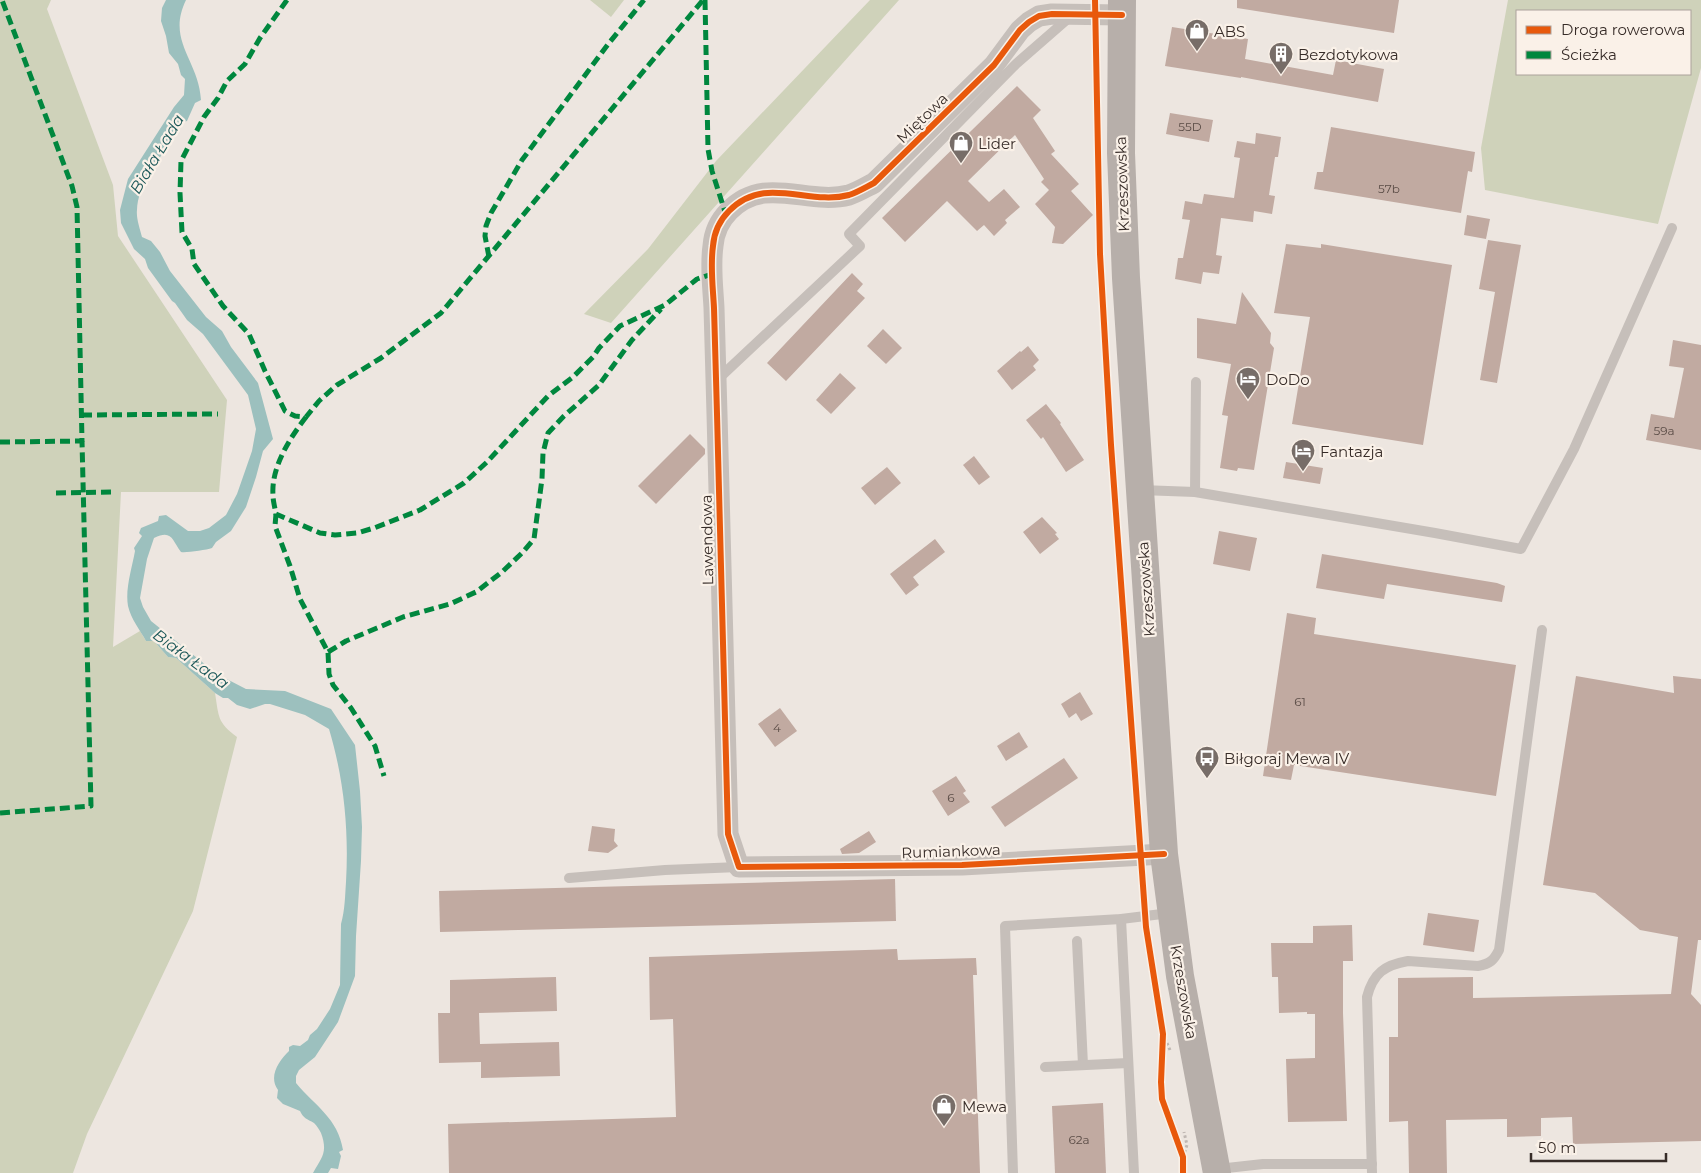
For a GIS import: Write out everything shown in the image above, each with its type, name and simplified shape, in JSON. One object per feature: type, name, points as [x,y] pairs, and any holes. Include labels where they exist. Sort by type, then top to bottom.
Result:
[{"type":"main road","name":"Krzeszowska","points":[[1122,8],[1122,194],[1164,854],[1180,976],[1217,1171]]},
{"type":"street","name":"Miętowa","points":[[726,214],[746,197],[762,193],[839,196],[861,190],[874,182],[994,65],[1020,30],[1029,22],[1039,16],[1052,14],[1073,14],[1122,8]]},
{"type":"street","name":"Lawendowa","points":[[726,214],[717,230],[712,247],[712,274],[728,834],[739,867]]},
{"type":"street","name":"Rumiankowa","points":[[739,867],[962,865],[1164,854]]},
{"type":"lane","points":[[716,381],[860,246],[849,234],[1016,64],[1073,14]]},
{"type":"lane","points":[[1140,490],[1195,492],[1521,549],[1574,449],[1672,228]]},
{"type":"lane","points":[[1195,492],[1196,382]]},
{"type":"lane","points":[[1217,1171],[1263,1164],[1372,1169],[1367,997],[1370,986],[1379,973],[1388,966],[1398,963],[1408,961],[1478,966],[1487,964],[1494,959],[1499,950],[1542,630]]},
{"type":"lane","name":"Rumiankowa","points":[[569,878],[665,870],[739,867]]},
{"type":"lane","points":[[1013,1173],[1005,926],[1121,919],[1171,912]]},
{"type":"lane","points":[[1121,919],[1134,1173]]},
{"type":"lane","points":[[1077,941],[1083,1066]]},
{"type":"lane","points":[[1045,1067],[1128,1063]]},
{"type":"path","points":[[1162,1053],[1163,1034]]},
{"type":"path","points":[[1180,1148],[1183,1156]]},
{"type":"green space","points":[[0,0],[51,0],[47,9],[113,185],[118,236],[227,400],[219,492],[121,492],[113,647],[140,631],[146,641],[154,641],[168,657],[176,658],[215,693],[222,723],[237,737],[193,911],[87,1134],[73,1173],[0,1173]]},
{"type":"green space","points":[[590,0],[624,0],[611,17]]},
{"type":"green space","points":[[870,0],[899,0],[611,323],[584,314],[648,249],[716,161]]},
{"type":"green space","points":[[1508,0],[1701,0],[1701,68],[1658,224],[1485,190],[1481,148]]},
{"type":"water","name":"Biała Łada","points":[[166,0],[186,0],[181,14],[181,39],[195,73],[201,100],[195,103],[187,121],[180,123],[175,128],[148,177],[138,201],[138,223],[142,237],[151,241],[160,252],[170,271],[206,317],[222,331],[231,347],[258,383],[273,439],[263,451],[246,507],[231,531],[216,542],[212,548],[181,552],[168,535],[154,538],[147,559],[140,598],[151,621],[217,674],[246,689],[285,691],[331,709],[355,745],[362,827],[355,976],[338,1022],[315,1057],[299,1070],[296,1076],[296,1083],[325,1113],[336,1129],[340,1139],[343,1150],[339,1152],[341,1156],[338,1169],[331,1168],[328,1173],[313,1173],[324,1150],[321,1133],[314,1123],[304,1117],[300,1111],[283,1104],[277,1098],[278,1090],[275,1085],[274,1074],[289,1051],[289,1047],[293,1045],[300,1046],[317,1029],[330,1009],[340,985],[341,924],[345,903],[347,843],[342,786],[329,729],[305,715],[270,704],[250,709],[237,705],[228,698],[223,698],[215,693],[176,658],[168,657],[154,641],[146,641],[133,620],[127,599],[134,548],[142,536],[139,533],[141,528],[158,521],[159,516],[166,515],[188,531],[200,531],[209,528],[226,515],[237,494],[244,474],[252,451],[256,429],[248,395],[203,334],[187,320],[172,301],[148,268],[145,259],[134,249],[121,223],[120,210],[128,179],[174,107],[184,95],[185,79],[181,75],[178,64],[169,53],[161,21],[162,8]]},
{"type":"building","points":[[1237,0],[1399,0],[1394,33],[1237,8]]},
{"type":"building","points":[[1172,27],[1248,39],[1245,59],[1333,75],[1336,60],[1384,69],[1378,102],[1241,77],[1165,66]]},
{"type":"building","points":[[1017,86],[1041,110],[1033,118],[1055,151],[1051,154],[1079,184],[1071,191],[1093,215],[1063,244],[1052,243],[1055,227],[1035,204],[1049,190],[1041,182],[1044,179],[1015,135],[968,181],[989,202],[1004,189],[1020,207],[1005,220],[1007,223],[994,236],[984,225],[977,231],[947,201],[905,242],[882,218]]},
{"type":"building","points":[[1170,113],[1213,120],[1209,142],[1166,134]]},
{"type":"building","points":[[1331,127],[1475,152],[1472,172],[1468,171],[1461,213],[1314,189],[1317,172],[1323,172]]},
{"type":"building","points":[[1256,133],[1281,137],[1278,157],[1275,157],[1269,195],[1275,196],[1272,214],[1254,211],[1253,222],[1221,218],[1216,255],[1222,256],[1219,274],[1203,272],[1201,284],[1175,279],[1178,258],[1183,258],[1190,220],[1182,219],[1185,201],[1202,204],[1204,194],[1234,198],[1240,158],[1234,157],[1237,141],[1255,144]]},
{"type":"building","points":[[1467,215],[1490,219],[1486,239],[1464,235]]},
{"type":"building","points":[[1488,240],[1521,245],[1497,383],[1480,380],[1495,292],[1479,289]]},
{"type":"building","points":[[1286,244],[1321,248],[1321,244],[1452,265],[1423,445],[1292,424],[1310,317],[1274,313]]},
{"type":"building","points":[[852,273],[863,284],[857,291],[865,298],[786,381],[767,363]]},
{"type":"building","points":[[1242,292],[1271,333],[1270,343],[1274,348],[1254,470],[1238,468],[1237,471],[1220,468],[1228,416],[1222,415],[1231,364],[1197,358],[1197,318],[1236,324]]},
{"type":"building","points":[[883,329],[902,348],[886,364],[867,346]]},
{"type":"building","points":[[1673,340],[1701,345],[1701,450],[1646,440],[1651,414],[1674,418],[1684,368],[1669,366]]},
{"type":"building","points":[[1028,346],[1039,360],[1033,366],[1036,370],[1012,390],[997,371]]},
{"type":"building","points":[[840,373],[856,388],[831,414],[816,400]]},
{"type":"building","points":[[1046,404],[1061,423],[1084,460],[1066,472],[1043,437],[1041,439],[1026,420]]},
{"type":"building","points":[[690,434],[705,449],[705,454],[656,504],[638,486]]},
{"type":"building","points":[[974,456],[990,477],[979,485],[963,465]]},
{"type":"building","name":"Fantazja","points":[[1286,462],[1323,468],[1320,484],[1283,478]]},
{"type":"building","points":[[887,467],[901,483],[875,505],[861,488]]},
{"type":"building","points":[[1042,517],[1057,533],[1055,534],[1059,539],[1040,554],[1023,532]]},
{"type":"building","points":[[1219,531],[1257,538],[1250,571],[1213,564]]},
{"type":"building","points":[[935,539],[945,552],[913,577],[919,585],[906,595],[890,574]]},
{"type":"building","points":[[1322,554],[1497,583],[1505,586],[1502,602],[1387,584],[1384,599],[1316,588]]},
{"type":"building","points":[[1287,613],[1316,618],[1314,634],[1516,665],[1496,796],[1294,765],[1291,780],[1263,776]]},
{"type":"building","points":[[1576,676],[1674,693],[1673,676],[1701,679],[1701,940],[1698,940],[1691,994],[1701,1005],[1701,1141],[1573,1144],[1572,1117],[1541,1118],[1541,1136],[1507,1137],[1507,1119],[1446,1120],[1447,1173],[1409,1173],[1408,1121],[1389,1122],[1389,1037],[1398,1037],[1398,978],[1473,977],[1473,998],[1671,994],[1678,937],[1640,930],[1595,893],[1543,885]]},
{"type":"building","points":[[1080,692],[1093,714],[1081,721],[1076,713],[1069,718],[1061,704]]},
{"type":"building","points":[[780,708],[797,731],[775,747],[758,724]]},
{"type":"building","points":[[1019,732],[1028,747],[1006,761],[997,746]]},
{"type":"building","points":[[1064,758],[1078,778],[1005,827],[991,807]]},
{"type":"building","points":[[956,776],[966,791],[963,793],[970,802],[948,816],[932,791]]},
{"type":"building","points":[[592,826],[615,829],[614,841],[618,846],[608,853],[588,851]]},
{"type":"building","points":[[869,831],[876,842],[859,853],[842,854],[840,849]]},
{"type":"building","points":[[895,879],[896,921],[440,932],[439,891]]},
{"type":"building","points":[[1428,913],[1479,920],[1474,952],[1423,945]]},
{"type":"building","points":[[1352,925],[1353,961],[1343,961],[1347,1121],[1288,1122],[1286,1059],[1315,1058],[1315,1014],[1307,1014],[1307,1012],[1279,1013],[1278,977],[1272,977],[1271,943],[1313,943],[1313,926]]},
{"type":"building","points":[[897,949],[898,960],[976,958],[977,975],[973,975],[980,1173],[449,1173],[448,1124],[676,1117],[673,1019],[650,1020],[649,957]]},
{"type":"building","points":[[556,977],[557,1011],[479,1013],[480,1044],[559,1042],[560,1076],[481,1078],[481,1062],[439,1063],[438,1013],[450,1013],[450,980]]},
{"type":"building","points":[[1103,1103],[1106,1173],[1055,1173],[1052,1106]]},
{"type":"marked path","points":[[0,442],[82,441],[77,207],[72,186],[2,0]]},
{"type":"marked path","points":[[287,0],[260,38],[245,64],[227,81],[218,98],[204,117],[181,161],[180,193],[182,232],[192,249],[194,264],[223,306],[249,334],[285,411],[295,416],[306,417],[319,401],[337,385],[381,358],[441,313],[703,0]]},
{"type":"marked path","points":[[489,257],[485,236],[486,226],[491,213],[522,160],[609,43],[644,0]]},
{"type":"marked path","points":[[705,0],[708,149],[712,171],[726,215]]},
{"type":"marked path","points":[[306,417],[288,444],[278,464],[273,484],[276,514],[320,533],[335,535],[357,533],[374,528],[420,510],[464,483],[487,462],[548,396],[573,377],[593,357],[620,326],[665,305],[697,279],[712,274]]},
{"type":"marked path","points":[[328,652],[346,641],[403,617],[450,604],[476,592],[502,572],[522,553],[534,539],[542,479],[543,453],[548,433],[599,385],[632,340],[661,309]]},
{"type":"marked path","points":[[82,415],[218,414]]},
{"type":"marked path","points":[[0,813],[91,806],[82,441]]},
{"type":"marked path","points":[[56,493],[113,492]]},
{"type":"marked path","points":[[276,514],[275,526],[300,599],[328,652],[329,674],[333,685],[351,708],[375,746],[384,776]]},
{"type":"cycle path","points":[[1095,0],[1100,254],[1111,445],[1146,927],[1163,1034],[1162,1099],[1183,1157],[1183,1173]]},
{"type":"cycle path","points":[[1122,15],[1052,14],[1039,16],[1020,30],[994,65],[874,183],[849,195],[833,197],[787,193],[757,194],[743,200],[729,211],[718,227],[712,254],[712,269],[728,834],[739,867],[962,865],[1164,854]]},
{"type":"place","name":"ABS","points":[[1197,52]]},
{"type":"place","name":"Bezdotykowa","points":[[1281,75]]},
{"type":"place","name":"Lider","points":[[961,164]]},
{"type":"place","name":"DoDo","points":[[1248,400]]},
{"type":"place","name":"Fantazja","points":[[1303,472]]},
{"type":"place","name":"Biłgoraj Mewa IV","points":[[1207,779]]},
{"type":"place","name":"Mewa","points":[[944,1127]]}]
